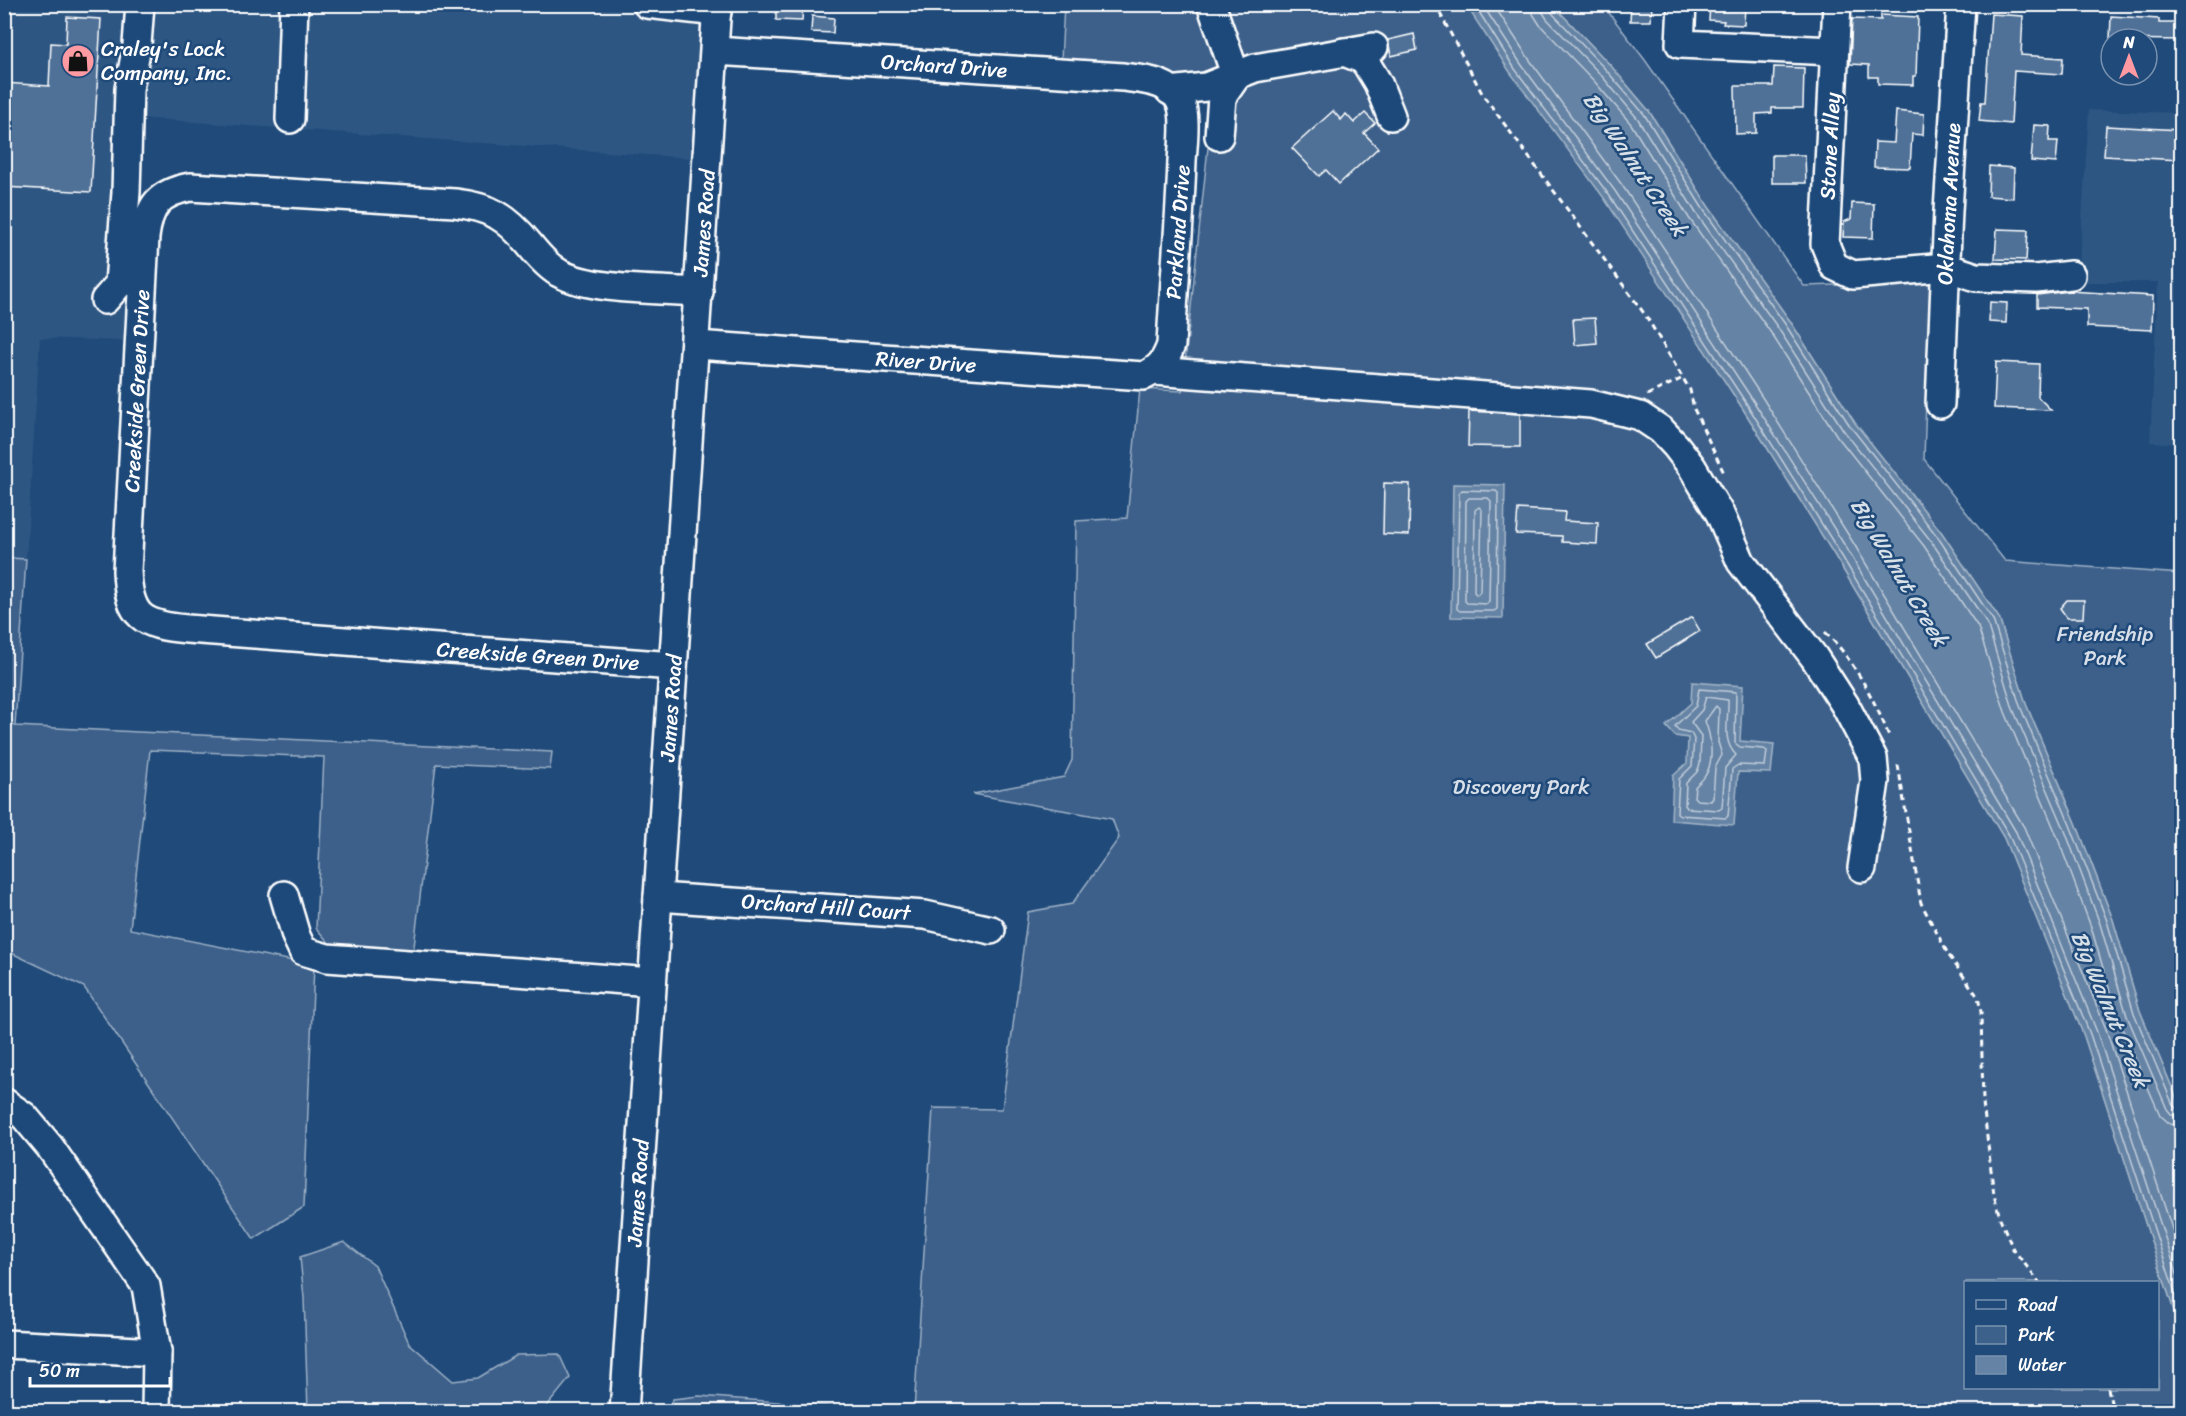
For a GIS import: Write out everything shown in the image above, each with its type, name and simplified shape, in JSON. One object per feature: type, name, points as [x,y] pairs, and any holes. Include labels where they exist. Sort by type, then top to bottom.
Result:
[{"type":"street","points":[[105,300],[119,284],[126,192],[129,89],[137,45],[140,4]]},
{"type":"street","points":[[290,119],[294,4]]},
{"type":"street","points":[[647,4],[717,8]]},
{"type":"street","points":[[1211,4],[1236,77]]},
{"type":"street","points":[[1682,4],[1680,44],[1834,51]]},
{"type":"street","name":"Stone Alley","points":[[1837,4],[1825,244],[1834,266],[1852,275],[1946,267]]},
{"type":"street","name":"Oklahoma Avenue","points":[[1941,404],[1946,267],[1961,4]]},
{"type":"street","name":"James Road","points":[[624,1412],[717,8]]},
{"type":"street","points":[[1170,91],[1206,87],[1255,68],[1374,47]]},
{"type":"street","name":"Orchard Drive","points":[[715,51],[1123,77],[1155,81],[1170,91]]},
{"type":"street","points":[[1344,52],[1364,60],[1378,82],[1391,116]]},
{"type":"street","points":[[1219,136],[1222,97],[1236,77]]},
{"type":"street","name":"Parkland Drive","points":[[1154,371],[1166,360],[1171,345],[1181,186],[1184,122],[1180,102],[1170,91]]},
{"type":"street","name":"Creekside Green Drive","points":[[673,666],[186,629],[164,627],[147,620],[134,609],[128,594],[127,571],[145,237],[152,208],[163,197],[176,190],[190,187],[455,203],[491,211],[505,219],[539,257],[558,272],[576,279],[602,284],[699,291]]},
{"type":"street","points":[[1946,267],[1976,277],[2036,279],[2071,275]]},
{"type":"street","name":"River Drive","points":[[696,345],[1133,376],[1144,376],[1154,371],[1591,404],[1640,416],[1661,430],[1692,466],[1720,514],[1741,562],[1814,657],[1873,758],[1875,781],[1862,868]]},
{"type":"street","points":[[284,895],[296,936],[303,951],[327,958],[652,982]]},
{"type":"street","name":"Orchard Hill Court","points":[[658,897],[925,915],[991,930]]},
{"type":"street","points":[[14,1109],[50,1146],[146,1286],[157,1352],[156,1412]]},
{"type":"street","points":[[4,1344],[157,1352]]},
{"type":"path","points":[[1618,409],[1683,378]]},
{"type":"path","points":[[2178,869],[2181,879]]},
{"type":"path","points":[[2108,1389],[2113,1412]]},
{"type":"shaded area","points":[[5,5],[728,5],[718,160],[140,118],[123,341],[40,338],[26,559],[9,559],[5,605]]},
{"type":"shaded area","points":[[2089,110],[2181,113],[2181,444],[2150,442],[2158,282],[2078,282]]},
{"type":"green space","name":"Discovery Park","points":[[1064,5],[1481,5],[1743,409],[1835,556],[2004,838],[2084,1036],[2181,1332],[2181,1411],[914,1412],[933,1108],[1002,1109],[1028,912],[1072,904],[1119,838],[1112,819],[973,794],[1064,777],[1072,760],[1076,521],[1127,518],[1140,389],[1182,391],[1215,82],[1061,60]]},
{"type":"green space","name":"Friendship Park","points":[[1553,5],[1603,5],[1645,60],[1804,286],[1930,282],[1924,459],[2005,561],[2181,574],[2181,1109],[2140,1011],[2113,920],[2076,823],[2026,704],[1999,618],[1942,533],[1855,423],[1790,321],[1708,206],[1649,111],[1611,66]]},
{"type":"green space","points":[[9,558],[26,559],[15,726],[552,752],[550,769],[436,764],[413,955],[330,944],[316,928],[324,757],[150,750],[130,929],[314,965],[304,1207],[254,1239],[84,987],[5,950],[4,605]]},
{"type":"green space","points":[[344,1242],[375,1266],[409,1343],[453,1381],[478,1378],[516,1355],[559,1354],[570,1378],[543,1411],[308,1411],[304,1298],[300,1257]]},
{"type":"green space","points":[[699,1396],[893,1411],[666,1411],[673,1399]]},
{"type":"water","name":"Big Walnut Creek","points":[[1466,5],[1553,5],[1611,66],[1649,111],[1708,206],[1790,321],[1855,423],[1942,533],[1999,618],[2026,704],[2076,823],[2113,920],[2140,1011],[2181,1109],[2181,1332],[2084,1036],[2004,838],[1835,556],[1743,409],[1604,198],[1510,72]]},
{"type":"water","points":[[1453,484],[1505,485],[1503,618],[1451,617]]},
{"type":"water","points":[[1692,682],[1743,686],[1740,741],[1774,744],[1771,773],[1738,772],[1734,825],[1671,820],[1673,776],[1687,763],[1688,738],[1675,736],[1666,726],[1691,703]]},
{"type":"building","points":[[776,4],[803,4],[802,21],[776,20]]},
{"type":"building","points":[[1631,4],[1652,4],[1651,21],[1630,21]]},
{"type":"building","points":[[1710,4],[1745,4],[1744,25],[1723,24],[1724,21],[1709,20]]},
{"type":"building","points":[[1991,14],[2023,16],[2021,55],[2063,58],[2062,74],[2014,71],[2011,124],[1979,121],[1981,102],[1985,102]]},
{"type":"building","points":[[1881,15],[1918,17],[1916,76],[1913,76],[1913,85],[1878,84],[1878,77],[1869,77],[1869,65],[1850,64],[1852,19],[1881,20]]},
{"type":"building","points":[[812,16],[834,18],[833,33],[811,32]]},
{"type":"building","points":[[2111,16],[2159,19],[2159,23],[2181,23],[2181,40],[2159,40],[2159,27],[2111,27]]},
{"type":"building","points":[[67,17],[101,19],[91,192],[4,187],[4,83],[49,86],[51,43],[66,44]]},
{"type":"building","points":[[1414,34],[1417,50],[1391,56],[1388,40]]},
{"type":"building","points":[[1774,67],[1804,68],[1803,108],[1772,108],[1772,113],[1756,114],[1756,133],[1736,134],[1735,86],[1773,86]]},
{"type":"building","points":[[1333,111],[1341,120],[1346,114],[1354,123],[1365,113],[1375,123],[1364,133],[1378,148],[1339,184],[1326,170],[1319,176],[1292,148]]},
{"type":"building","points":[[1896,111],[1924,114],[1923,135],[1912,134],[1910,168],[1874,167],[1875,142],[1894,143]]},
{"type":"building","points":[[2034,125],[2050,126],[2049,141],[2058,141],[2056,163],[2031,161]]},
{"type":"building","points":[[2106,126],[2181,130],[2181,160],[2104,156]]},
{"type":"building","points":[[1772,155],[1805,155],[1806,183],[1772,183]]},
{"type":"building","points":[[1989,166],[2014,168],[2013,198],[1988,196]]},
{"type":"building","points":[[1852,203],[1874,204],[1873,238],[1843,237],[1844,222],[1851,219]]},
{"type":"building","points":[[1997,229],[2028,230],[2026,260],[1995,259]]},
{"type":"building","points":[[2069,291],[2153,296],[2152,330],[2087,327],[2087,309],[2037,307],[2037,295]]},
{"type":"building","points":[[1990,302],[2007,303],[2006,323],[1989,322]]},
{"type":"building","points":[[1595,318],[1597,343],[1575,345],[1573,319]]},
{"type":"building","points":[[1996,362],[2039,364],[2038,397],[2051,410],[1994,408]]},
{"type":"building","points":[[1469,411],[1520,414],[1520,447],[1468,446]]},
{"type":"building","points":[[1384,483],[1410,484],[1409,535],[1383,534]]},
{"type":"building","points":[[1518,509],[1565,512],[1564,521],[1598,523],[1597,544],[1562,542],[1562,536],[1516,534]]},
{"type":"building","points":[[2067,600],[2084,600],[2083,618],[2067,618],[2060,608]]},
{"type":"building","points":[[1692,617],[1700,631],[1656,658],[1647,644]]},
{"type":"place","name":"Craley's Lock Company, Inc.","points":[[78,61]]}]
